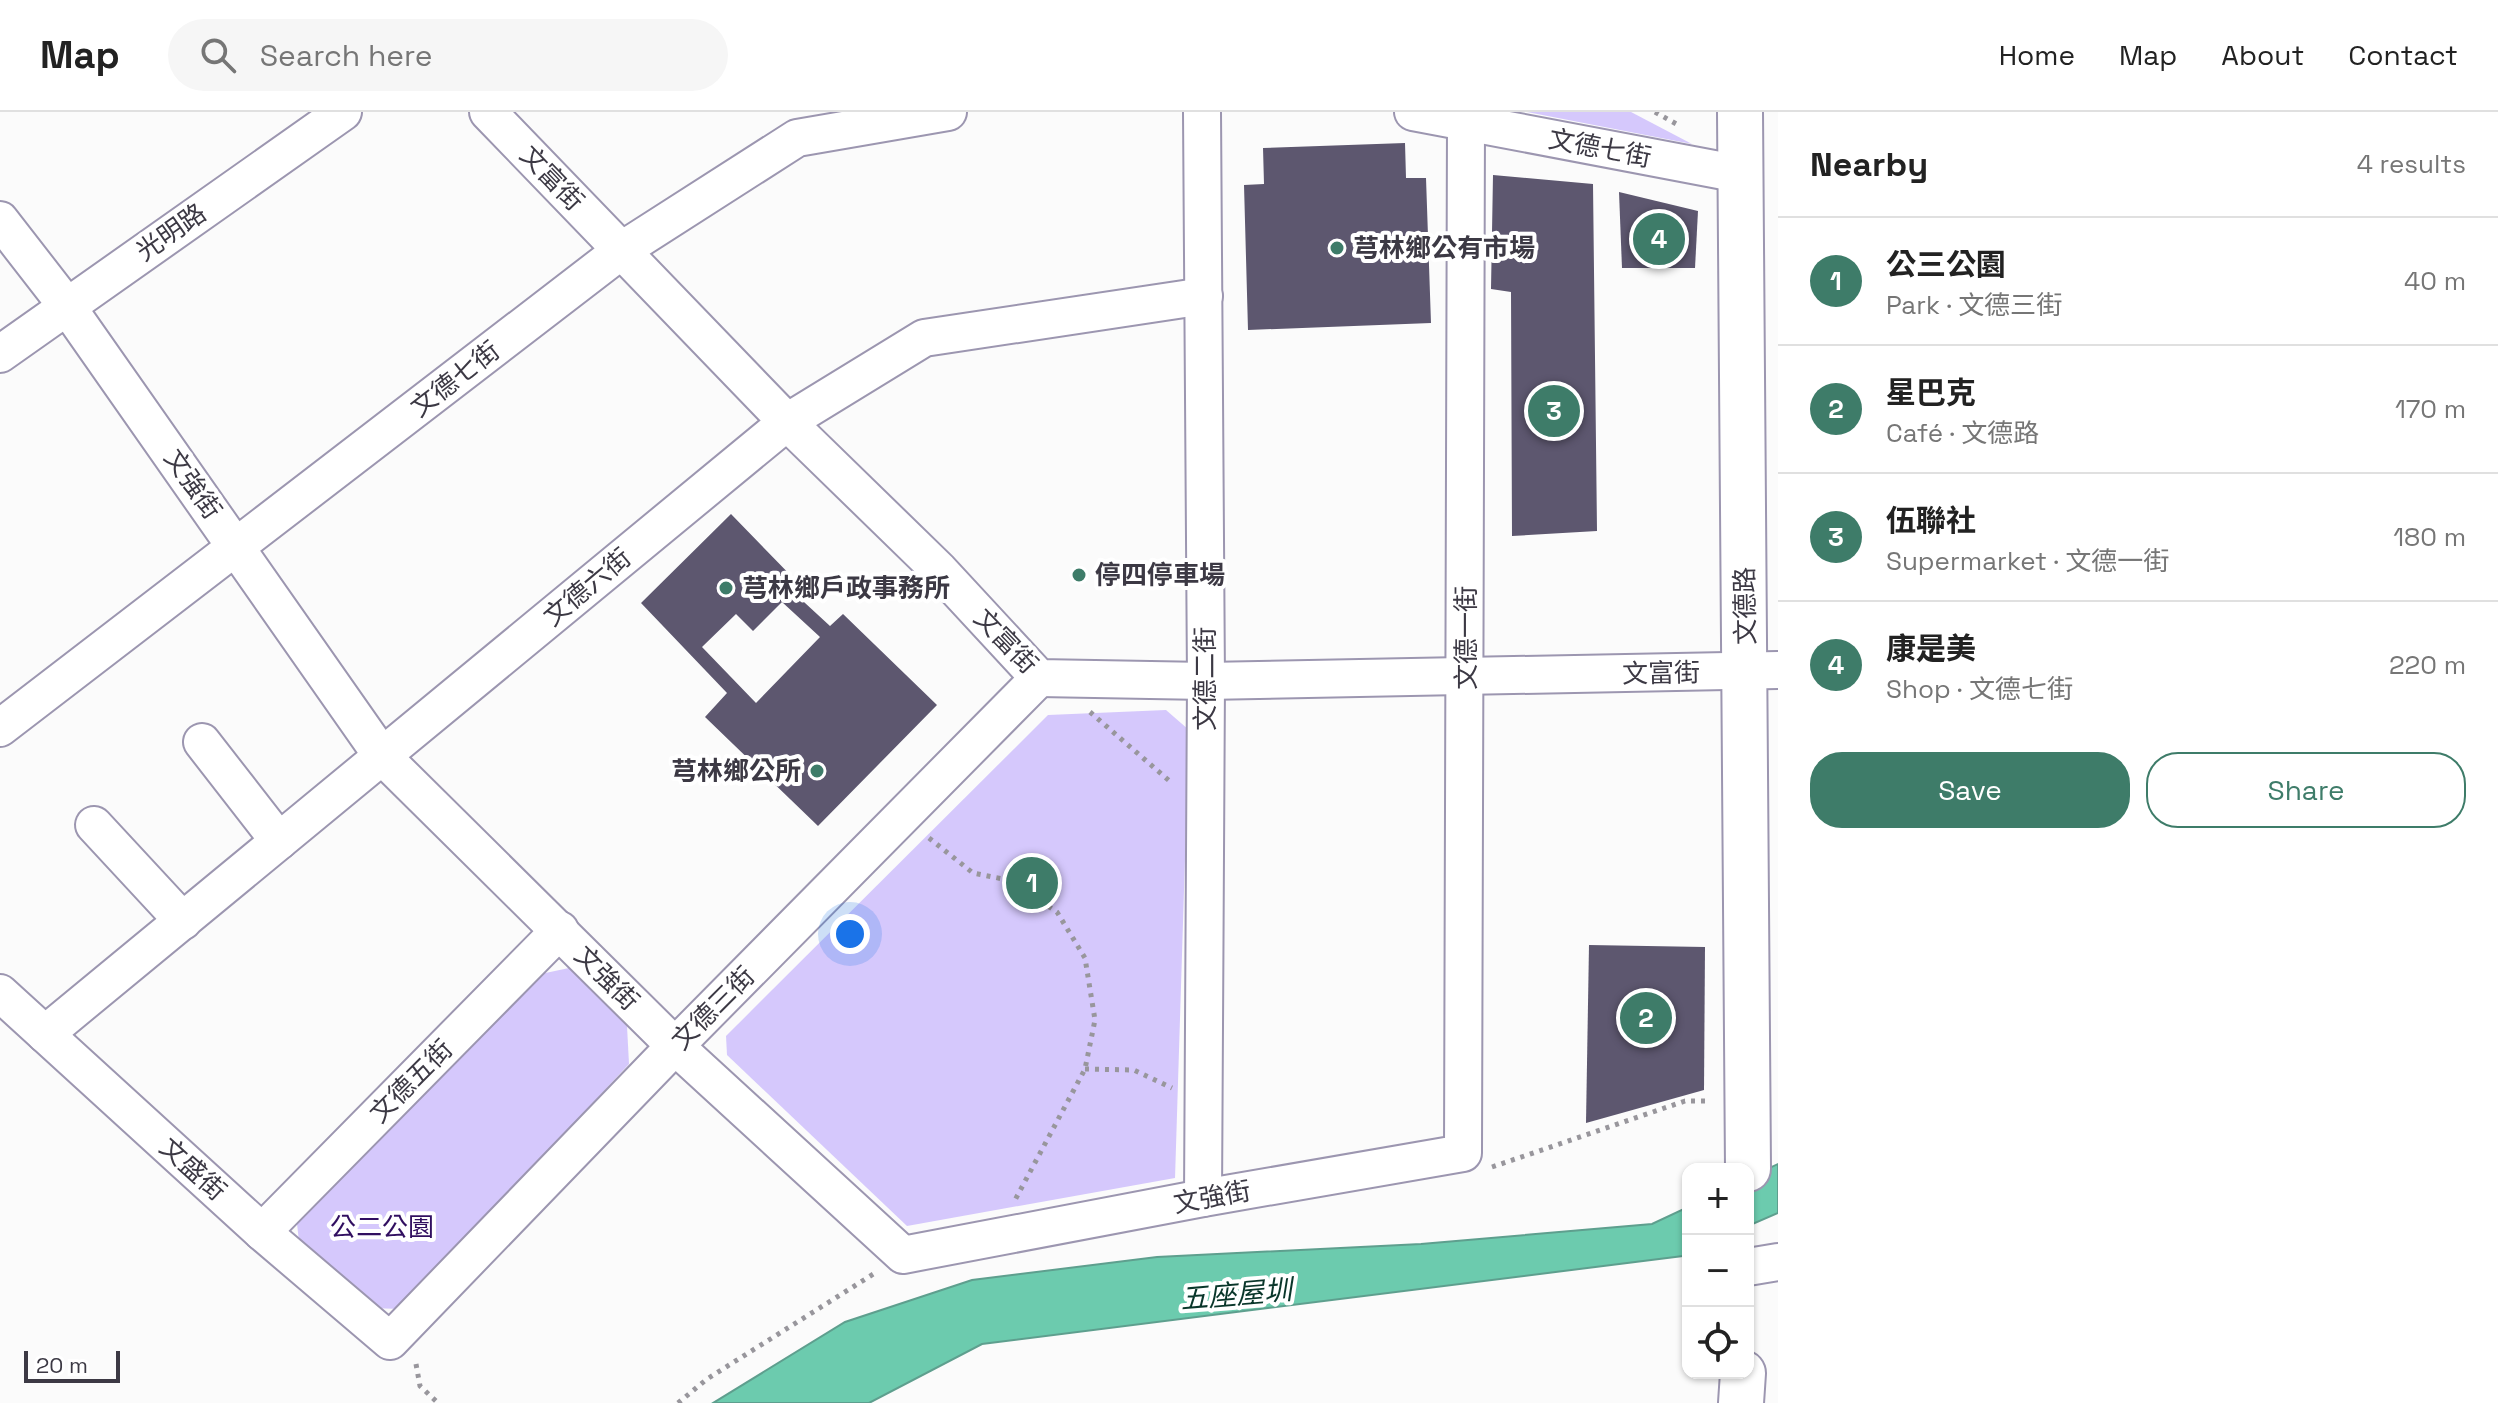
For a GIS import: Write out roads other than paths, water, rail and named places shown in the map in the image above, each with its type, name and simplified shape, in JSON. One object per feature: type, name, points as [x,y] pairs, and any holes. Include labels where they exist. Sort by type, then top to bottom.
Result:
[{"type":"main road","name":"文德路","points":[[1740,112],[1740,174],[1762,671],[1748,1163]]},
{"type":"main road","points":[[1741,1403],[1743,1379]]},
{"type":"street","name":"光明路","points":[[0,354],[343,112]]},
{"type":"street","name":"文富街","points":[[488,112],[787,422],[939,570],[1039,678],[1206,681],[1762,671]]},
{"type":"street","name":"文德七街","points":[[0,728],[622,250],[797,138],[948,112]]},
{"type":"street","name":"文德二街","points":[[1202,112],[1206,681],[1203,1198]]},
{"type":"street","name":"文德七街","points":[[1413,112],[1740,174]]},
{"type":"street","name":"文德一街","points":[[1463,1153],[1466,123]]},
{"type":"street","name":"文強街","points":[[0,220],[66,305],[382,756],[675,1046],[903,1255],[1463,1153]]},
{"type":"street","name":"文德六街","points":[[45,1034],[787,422],[924,338],[1204,296]]},
{"type":"street","name":"文德三街","points":[[394,1337],[675,1046],[1039,678]]},
{"type":"street","points":[[202,742],[279,841]]},
{"type":"street","points":[[94,825],[183,921]]},
{"type":"street","name":"文德五街","points":[[262,1232],[560,930]]},
{"type":"street","name":"文盛街","points":[[0,993],[262,1232],[394,1337]]},
{"type":"street","points":[[1754,1266],[1778,1262]]},
{"type":"water","points":[[1778,1164],[1778,1213],[1754,1223],[1754,1175]]},
{"type":"water","name":"五座屋圳","points":[[1682,1210],[1682,1256],[982,1344],[869,1403],[713,1403],[845,1322],[972,1280],[1157,1257],[1421,1244],[1652,1224]]},
{"type":"place","name":"康是美","points":[[1659,239]]},
{"type":"place","name":"芎林鄉公有市場","points":[[1337,248]]},
{"type":"place","name":"伍聯社","points":[[1554,411]]},
{"type":"place","name":"停四停車場","points":[[1079,575]]},
{"type":"place","name":"芎林鄉戶政事務所","points":[[726,588]]},
{"type":"place","name":"芎林鄉公所","points":[[817,771]]},
{"type":"place","name":"公三公園","points":[[1032,883]]},
{"type":"place","name":"星巴克","points":[[1646,1018]]},
{"type":"park label","name":"公二公園","points":[[382,1227]]}]
